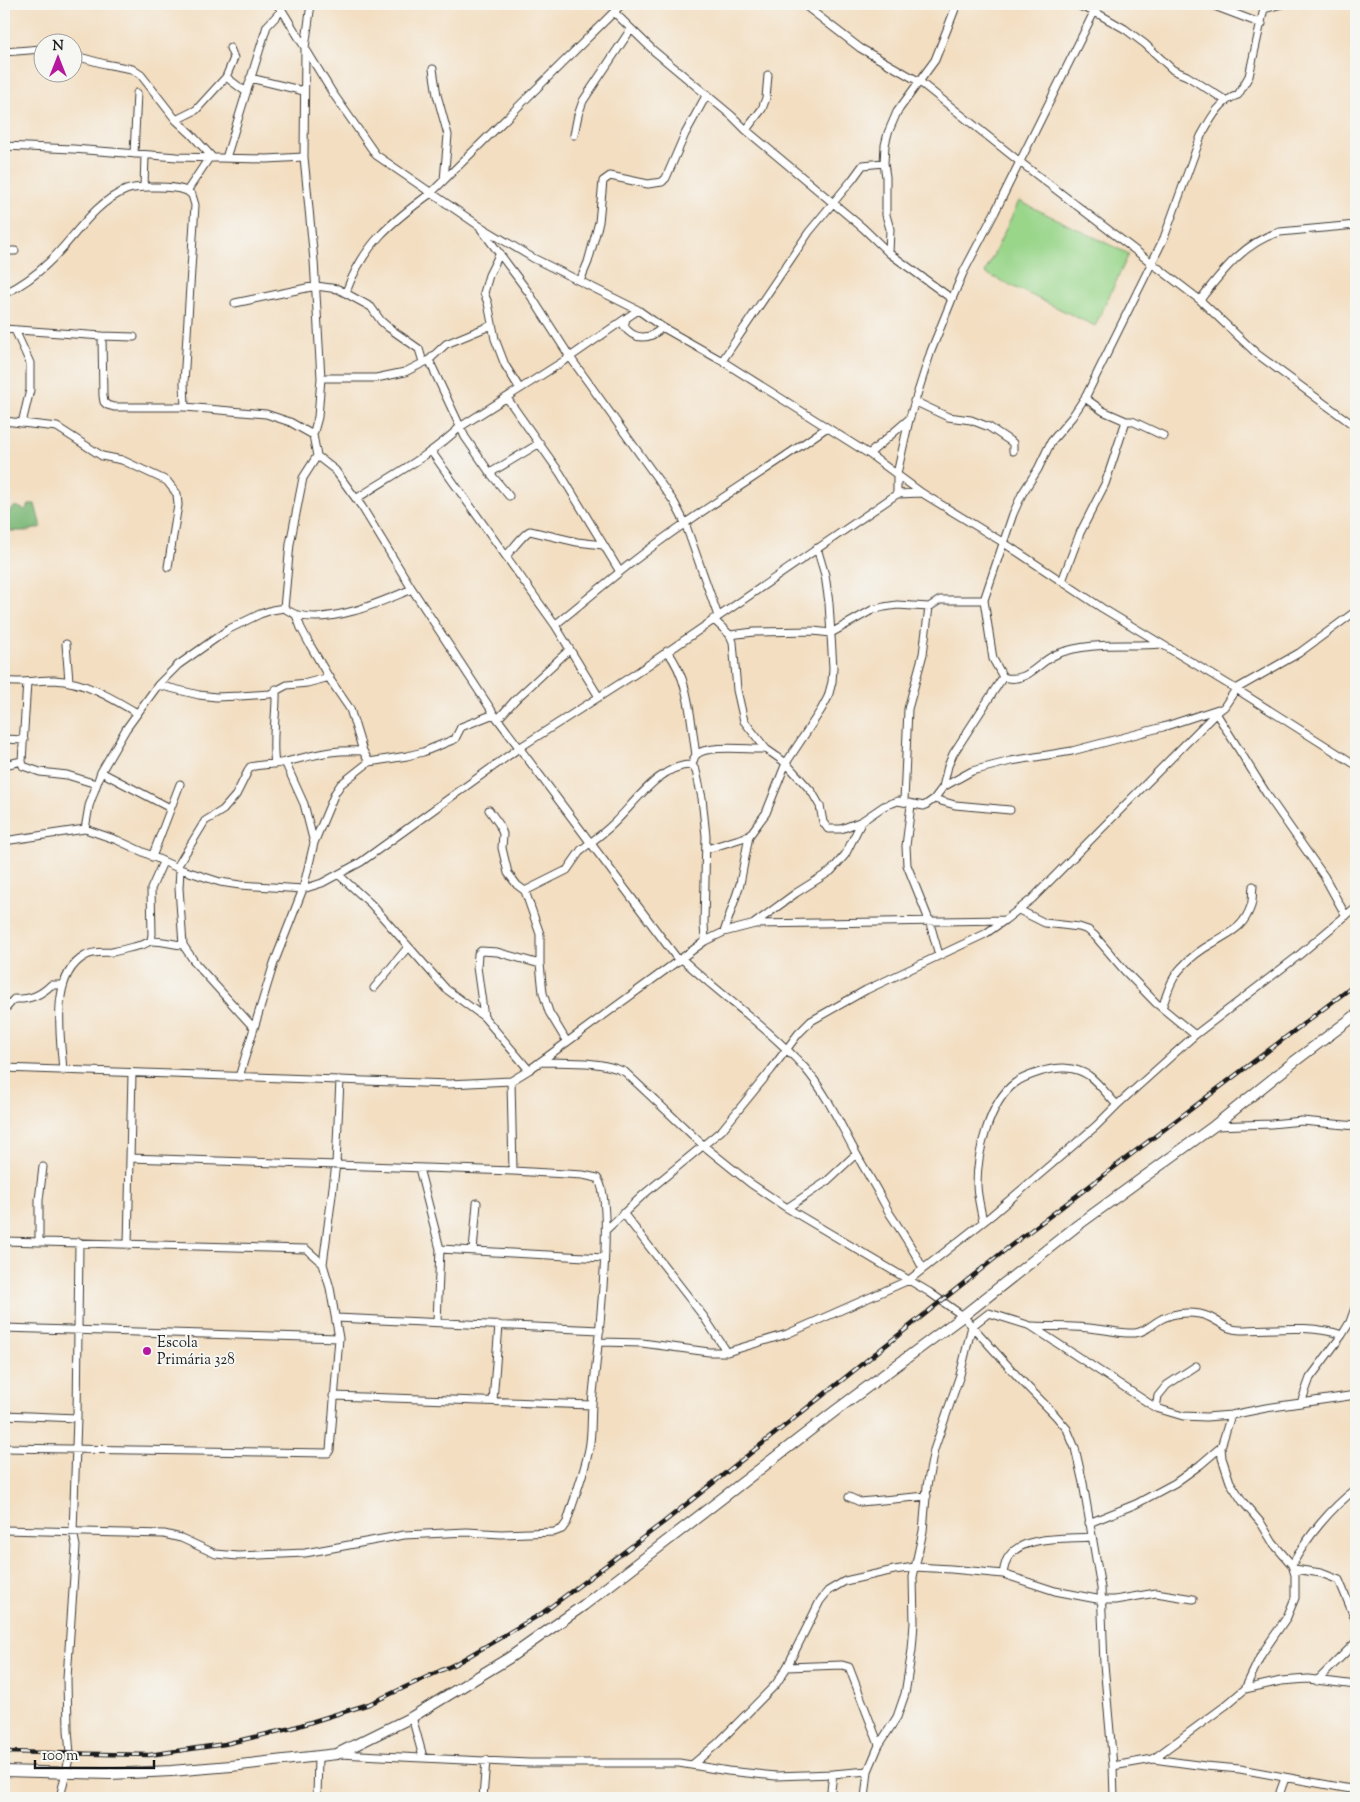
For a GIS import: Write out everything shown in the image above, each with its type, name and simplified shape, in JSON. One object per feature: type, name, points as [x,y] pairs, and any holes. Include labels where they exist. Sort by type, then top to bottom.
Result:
[{"type":"street","points":[[276,4],[282,10],[332,92],[376,155],[431,194],[533,258],[638,310],[662,327],[722,361],[869,454],[922,493],[1004,543],[1161,644],[1236,688],[1356,765]]},
{"type":"street","points":[[284,608],[293,523],[303,478],[316,456],[313,435],[318,417],[321,378],[316,286],[304,157],[305,48],[311,4]]},
{"type":"street","points":[[346,292],[356,268],[377,237],[431,194],[622,4]]},
{"type":"street","points":[[803,4],[860,48],[920,82],[1020,162],[1200,300],[1257,354],[1356,427]]},
{"type":"street","points":[[888,253],[890,229],[886,216],[884,163],[888,132],[897,112],[935,60],[957,4]]},
{"type":"street","points":[[1074,4],[1095,12],[1145,44],[1173,70],[1187,76],[1225,100]]},
{"type":"street","points":[[896,494],[897,474],[908,420],[931,351],[962,273],[1020,162],[1098,4]]},
{"type":"street","points":[[1208,4],[1262,24]]},
{"type":"street","points":[[1161,644],[1086,646],[1058,654],[1041,662],[1026,677],[1017,680],[1003,677],[992,659],[984,600],[1013,514],[1022,494],[1038,469],[1051,442],[1085,398],[1153,263],[1164,238],[1197,144],[1208,122],[1225,100],[1238,95],[1249,76],[1262,24],[1264,7],[1282,4]]},
{"type":"street","points":[[226,158],[267,26],[282,10]]},
{"type":"street","points":[[614,12],[654,51],[863,228],[888,253],[952,299]]},
{"type":"street","points":[[574,135],[578,114],[583,101],[631,29]]},
{"type":"street","points":[[176,120],[196,110],[226,78],[234,58],[230,48]]},
{"type":"street","points":[[4,52],[32,50]]},
{"type":"street","points":[[82,58],[105,64],[132,68],[211,158]]},
{"type":"street","points":[[433,69],[436,95],[448,135],[444,180]]},
{"type":"street","points":[[746,130],[762,109],[766,98],[768,75]]},
{"type":"street","points":[[226,78],[246,92]]},
{"type":"street","points":[[250,78],[304,90]]},
{"type":"street","points":[[134,154],[137,93]]},
{"type":"street","points":[[580,281],[588,262],[599,222],[605,178],[610,176],[648,184],[662,182],[666,178],[707,94]]},
{"type":"street","points":[[4,146],[211,158],[304,157]]},
{"type":"street","points":[[144,187],[145,155]]},
{"type":"street","points":[[187,191],[211,158]]},
{"type":"street","points":[[722,361],[832,202],[863,165],[884,163]]},
{"type":"street","points":[[4,294],[37,274],[94,212],[114,196],[128,189],[144,187],[174,188],[187,191],[192,195],[195,205],[184,383],[185,407]]},
{"type":"street","points":[[478,225],[529,293],[570,357],[674,502],[685,523],[715,617],[730,635],[733,642],[737,690],[744,721],[766,749],[786,763],[812,792],[820,806],[823,822],[828,829],[841,828],[862,821],[884,806],[898,801],[924,806],[934,799],[943,787],[953,754],[1003,677]]},
{"type":"street","points":[[1200,300],[1232,261],[1268,235],[1280,232],[1356,225]]},
{"type":"street","points":[[4,251],[15,251]]},
{"type":"street","points":[[500,253],[489,275],[484,293],[488,303],[495,339],[505,365],[520,389]]},
{"type":"street","points":[[235,304],[316,286],[326,286],[346,292],[371,307],[381,321],[419,350],[465,437],[509,496]]},
{"type":"street","points":[[356,499],[431,451],[460,427],[570,357],[638,310]]},
{"type":"street","points":[[626,319],[624,326],[636,336],[648,338],[662,327]]},
{"type":"street","points":[[321,378],[356,379],[393,376],[426,361],[446,344],[492,325]]},
{"type":"street","points":[[4,329],[134,337]]},
{"type":"street","points":[[16,330],[30,363],[30,390],[22,423]]},
{"type":"street","points":[[102,336],[103,396],[107,406],[123,408],[185,407],[266,414],[279,417],[313,435]]},
{"type":"street","points":[[507,398],[540,443],[620,572]]},
{"type":"street","points":[[1085,398],[1103,411],[1132,421],[1164,436]]},
{"type":"street","points":[[914,401],[948,417],[971,420],[989,428],[1013,443],[1014,451]]},
{"type":"street","points":[[869,454],[908,420]]},
{"type":"street","points":[[1062,581],[1080,533],[1105,484],[1126,420]]},
{"type":"street","points":[[4,421],[57,427],[102,456],[122,460],[167,481],[177,494],[178,505],[168,567]]},
{"type":"street","points":[[555,626],[620,572],[685,523],[826,428]]},
{"type":"street","points":[[490,473],[540,443]]},
{"type":"street","points":[[431,451],[555,626],[599,697]]},
{"type":"street","points":[[316,456],[335,470],[356,499],[412,589],[496,716],[680,960],[746,1011],[806,1069],[830,1103],[856,1154],[915,1252],[923,1270]]},
{"type":"street","points":[[4,841],[85,829],[117,840],[163,862],[220,882],[303,889],[322,883],[361,862],[520,748],[599,697],[896,494],[922,493]]},
{"type":"street","points":[[506,556],[517,545],[524,534],[530,531],[577,542],[604,545]]},
{"type":"street","points":[[724,932],[740,884],[749,836],[766,813],[786,763],[812,726],[828,697],[832,682],[831,633],[825,575],[817,548]]},
{"type":"street","points":[[85,829],[89,806],[101,772],[137,713],[158,685],[178,666],[229,629],[260,614],[284,608],[296,615],[311,618],[333,616],[388,599],[412,589]]},
{"type":"street","points":[[730,635],[754,632],[831,633],[872,610],[897,605],[929,607],[940,600],[984,600]]},
{"type":"street","points":[[929,607],[923,654],[908,709],[906,846],[907,865],[929,920],[939,955]]},
{"type":"street","points":[[606,1230],[722,1130],[736,1115],[798,1034],[811,1021],[866,990],[985,934],[1019,910],[1224,707],[1236,688],[1299,653],[1356,611]]},
{"type":"street","points":[[296,615],[301,628],[350,709],[363,751],[369,762]]},
{"type":"street","points":[[66,644],[68,682]]},
{"type":"street","points":[[239,1077],[274,962],[303,889],[314,843],[334,793],[341,784],[369,762],[423,752],[454,739],[461,728],[496,716],[569,650]]},
{"type":"street","points":[[667,651],[680,674],[686,694],[696,755],[692,765]]},
{"type":"street","points":[[158,685],[216,696],[264,695],[287,685],[307,683],[330,677]]},
{"type":"street","points":[[4,681],[56,680],[68,682],[101,693],[137,713]]},
{"type":"street","points":[[27,682],[22,761],[25,768],[67,775],[96,784]]},
{"type":"street","points":[[275,764],[276,689]]},
{"type":"street","points":[[943,787],[981,768],[1072,751],[1163,728],[1224,707]]},
{"type":"street","points":[[1216,713],[1264,789],[1324,876],[1346,916]]},
{"type":"street","points":[[4,739],[24,740]]},
{"type":"street","points":[[696,755],[706,750],[714,749],[766,749]]},
{"type":"street","points":[[254,1028],[196,964],[183,945],[179,868],[206,821],[223,810],[236,795],[250,767],[285,762],[319,753],[342,750],[363,751]]},
{"type":"street","points":[[4,765],[22,761]]},
{"type":"street","points":[[285,762],[304,804],[314,843]]},
{"type":"street","points":[[525,891],[566,870],[582,850],[614,823],[646,788],[662,775],[670,770],[692,765]]},
{"type":"street","points":[[692,765],[696,771],[702,798],[707,849],[704,893],[706,941]]},
{"type":"street","points":[[101,772],[170,808]]},
{"type":"street","points":[[152,857],[180,784]]},
{"type":"street","points":[[934,799],[955,805],[1010,810]]},
{"type":"street","points":[[489,810],[499,824],[503,834],[502,848],[510,878],[525,891],[540,934],[543,994],[549,1012],[567,1042]]},
{"type":"street","points":[[755,924],[796,893],[831,871],[845,855],[862,821]]},
{"type":"street","points":[[707,849],[749,836]]},
{"type":"street","points":[[151,940],[151,889],[163,862]]},
{"type":"street","points":[[339,875],[371,904],[446,989],[484,1017],[529,1070]]},
{"type":"street","points":[[1162,1008],[1174,978],[1181,968],[1214,942],[1238,928],[1252,904],[1253,886]]},
{"type":"street","points":[[600,1342],[642,1343],[682,1349],[726,1352],[787,1334],[909,1280],[984,1222],[1096,1126],[1195,1035],[1298,956],[1356,907]]},
{"type":"street","points":[[1019,910],[1045,923],[1079,927],[1088,930],[1162,1008],[1195,1035]]},
{"type":"street","points":[[4,1068],[449,1084],[511,1081],[529,1070],[706,941],[724,932],[755,924],[1005,920]]},
{"type":"street","points":[[63,1071],[60,1004],[63,985],[68,974],[84,956],[142,945],[151,940],[183,945]]},
{"type":"street","points":[[374,988],[408,947]]},
{"type":"street","points":[[484,1017],[477,967],[478,954],[481,951],[497,952],[540,964]]},
{"type":"street","points":[[7,1007],[14,999],[28,999],[41,994],[51,985],[63,985]]},
{"type":"street","points":[[337,1754],[412,1717],[509,1658],[584,1605],[835,1411],[963,1316],[1078,1225],[1214,1126],[1295,1061],[1356,1016]]},
{"type":"street","points":[[540,1062],[598,1064],[612,1066],[625,1072],[704,1146],[750,1182],[787,1208],[929,1292],[963,1316],[1067,1429],[1074,1448],[1082,1482],[1102,1600],[1104,1664],[1114,1798]]},
{"type":"street","points":[[984,1222],[977,1187],[977,1165],[992,1116],[1003,1094],[1016,1082],[1032,1074],[1050,1070],[1065,1068],[1076,1070],[1089,1076],[1117,1106]]},
{"type":"street","points":[[128,1245],[132,1073]]},
{"type":"street","points":[[4,1448],[328,1453],[330,1450],[338,1338],[336,1318],[323,1264],[336,1164],[340,1080]]},
{"type":"street","points":[[511,1081],[513,1171]]},
{"type":"street","points":[[1214,1126],[1271,1124],[1302,1120],[1356,1126]]},
{"type":"street","points":[[787,1208],[826,1182],[856,1154]]},
{"type":"street","points":[[4,1530],[164,1534],[181,1538],[216,1554],[238,1556],[305,1553],[404,1535],[467,1532],[501,1534],[554,1532],[562,1529],[566,1522],[590,1442],[592,1405],[600,1342],[606,1230],[602,1186],[597,1178],[583,1174],[513,1171],[130,1158]]},
{"type":"street","points":[[39,1242],[39,1200],[43,1167]]},
{"type":"street","points":[[419,1168],[440,1249],[437,1322]]},
{"type":"street","points":[[473,1251],[477,1203]]},
{"type":"street","points":[[624,1213],[704,1318],[726,1352]]},
{"type":"street","points":[[4,1241],[306,1249],[323,1264]]},
{"type":"street","points":[[60,1798],[70,1754],[67,1678],[76,1546],[73,1532],[77,1418],[79,1242]]},
{"type":"street","points":[[440,1249],[604,1258]]},
{"type":"street","points":[[1301,1403],[1310,1378],[1342,1335],[1350,1322],[1356,1305]]},
{"type":"street","points":[[865,1798],[868,1771],[879,1745],[897,1717],[905,1694],[914,1623],[914,1568],[923,1531],[934,1450],[960,1375],[972,1326],[989,1313],[1031,1326],[1080,1327],[1121,1333],[1137,1333],[1148,1329],[1159,1320],[1186,1313],[1210,1317],[1227,1329],[1272,1328],[1328,1331],[1342,1335]]},
{"type":"street","points":[[336,1318],[600,1330]]},
{"type":"street","points":[[493,1401],[499,1325]]},
{"type":"street","points":[[1031,1326],[1156,1408],[1184,1416],[1194,1418],[1231,1415],[1301,1403],[1355,1398]]},
{"type":"street","points":[[4,1328],[338,1338]]},
{"type":"street","points":[[1156,1408],[1158,1396],[1167,1385],[1196,1366]]},
{"type":"street","points":[[334,1396],[592,1405]]},
{"type":"street","points":[[4,1415],[77,1418]]},
{"type":"street","points":[[1231,1415],[1221,1447],[1222,1458],[1230,1482],[1243,1502],[1261,1523],[1273,1544],[1293,1567],[1296,1586],[1295,1598],[1287,1616],[1252,1670],[1245,1689]]},
{"type":"street","points":[[1089,1523],[1136,1504],[1175,1483],[1221,1447]]},
{"type":"street","points":[[1293,1567],[1310,1536],[1348,1495],[1356,1489]]},
{"type":"street","points":[[849,1496],[860,1502],[927,1496]]},
{"type":"street","points":[[1003,1574],[1005,1562],[1009,1555],[1022,1546],[1047,1540],[1091,1538]]},
{"type":"street","points":[[1293,1567],[1321,1573],[1339,1580],[1356,1621]]},
{"type":"street","points":[[692,1765],[718,1743],[776,1684],[787,1667],[820,1600],[828,1591],[845,1581],[914,1568],[983,1571],[1003,1574],[1055,1591],[1102,1600],[1115,1600],[1156,1593],[1193,1599]]},
{"type":"street","points":[[1317,1681],[1356,1642]]},
{"type":"street","points":[[787,1667],[842,1665],[849,1667],[879,1745]]},
{"type":"street","points":[[1153,1759],[1245,1689],[1281,1681],[1308,1679],[1356,1685]]},
{"type":"street","points":[[412,1717],[423,1757]]},
{"type":"street","points":[[4,1770],[110,1774],[172,1772],[337,1754],[528,1763],[679,1763],[728,1772],[776,1776],[868,1771]]},
{"type":"street","points":[[317,1798],[318,1756]]},
{"type":"street","points":[[1113,1766],[1153,1759],[1240,1769],[1356,1790]]},
{"type":"street","points":[[482,1798],[486,1760]]},
{"type":"street","points":[[830,1798],[833,1774]]},
{"type":"street","points":[[1278,1798],[1285,1778]]},
{"type":"green space","points":[[1019,201],[1129,254],[1095,326],[985,273]]},
{"type":"green space","points":[[30,504],[35,504],[41,527],[27,531],[11,531],[4,525],[4,514],[16,506],[25,510]]},
{"type":"railway","points":[[4,1752],[149,1755],[225,1744],[292,1728],[369,1704],[455,1664],[541,1614],[664,1522],[1009,1247],[1356,984]]},
{"type":"place","name":"Escola Primária 328","points":[[147,1351]]}]
